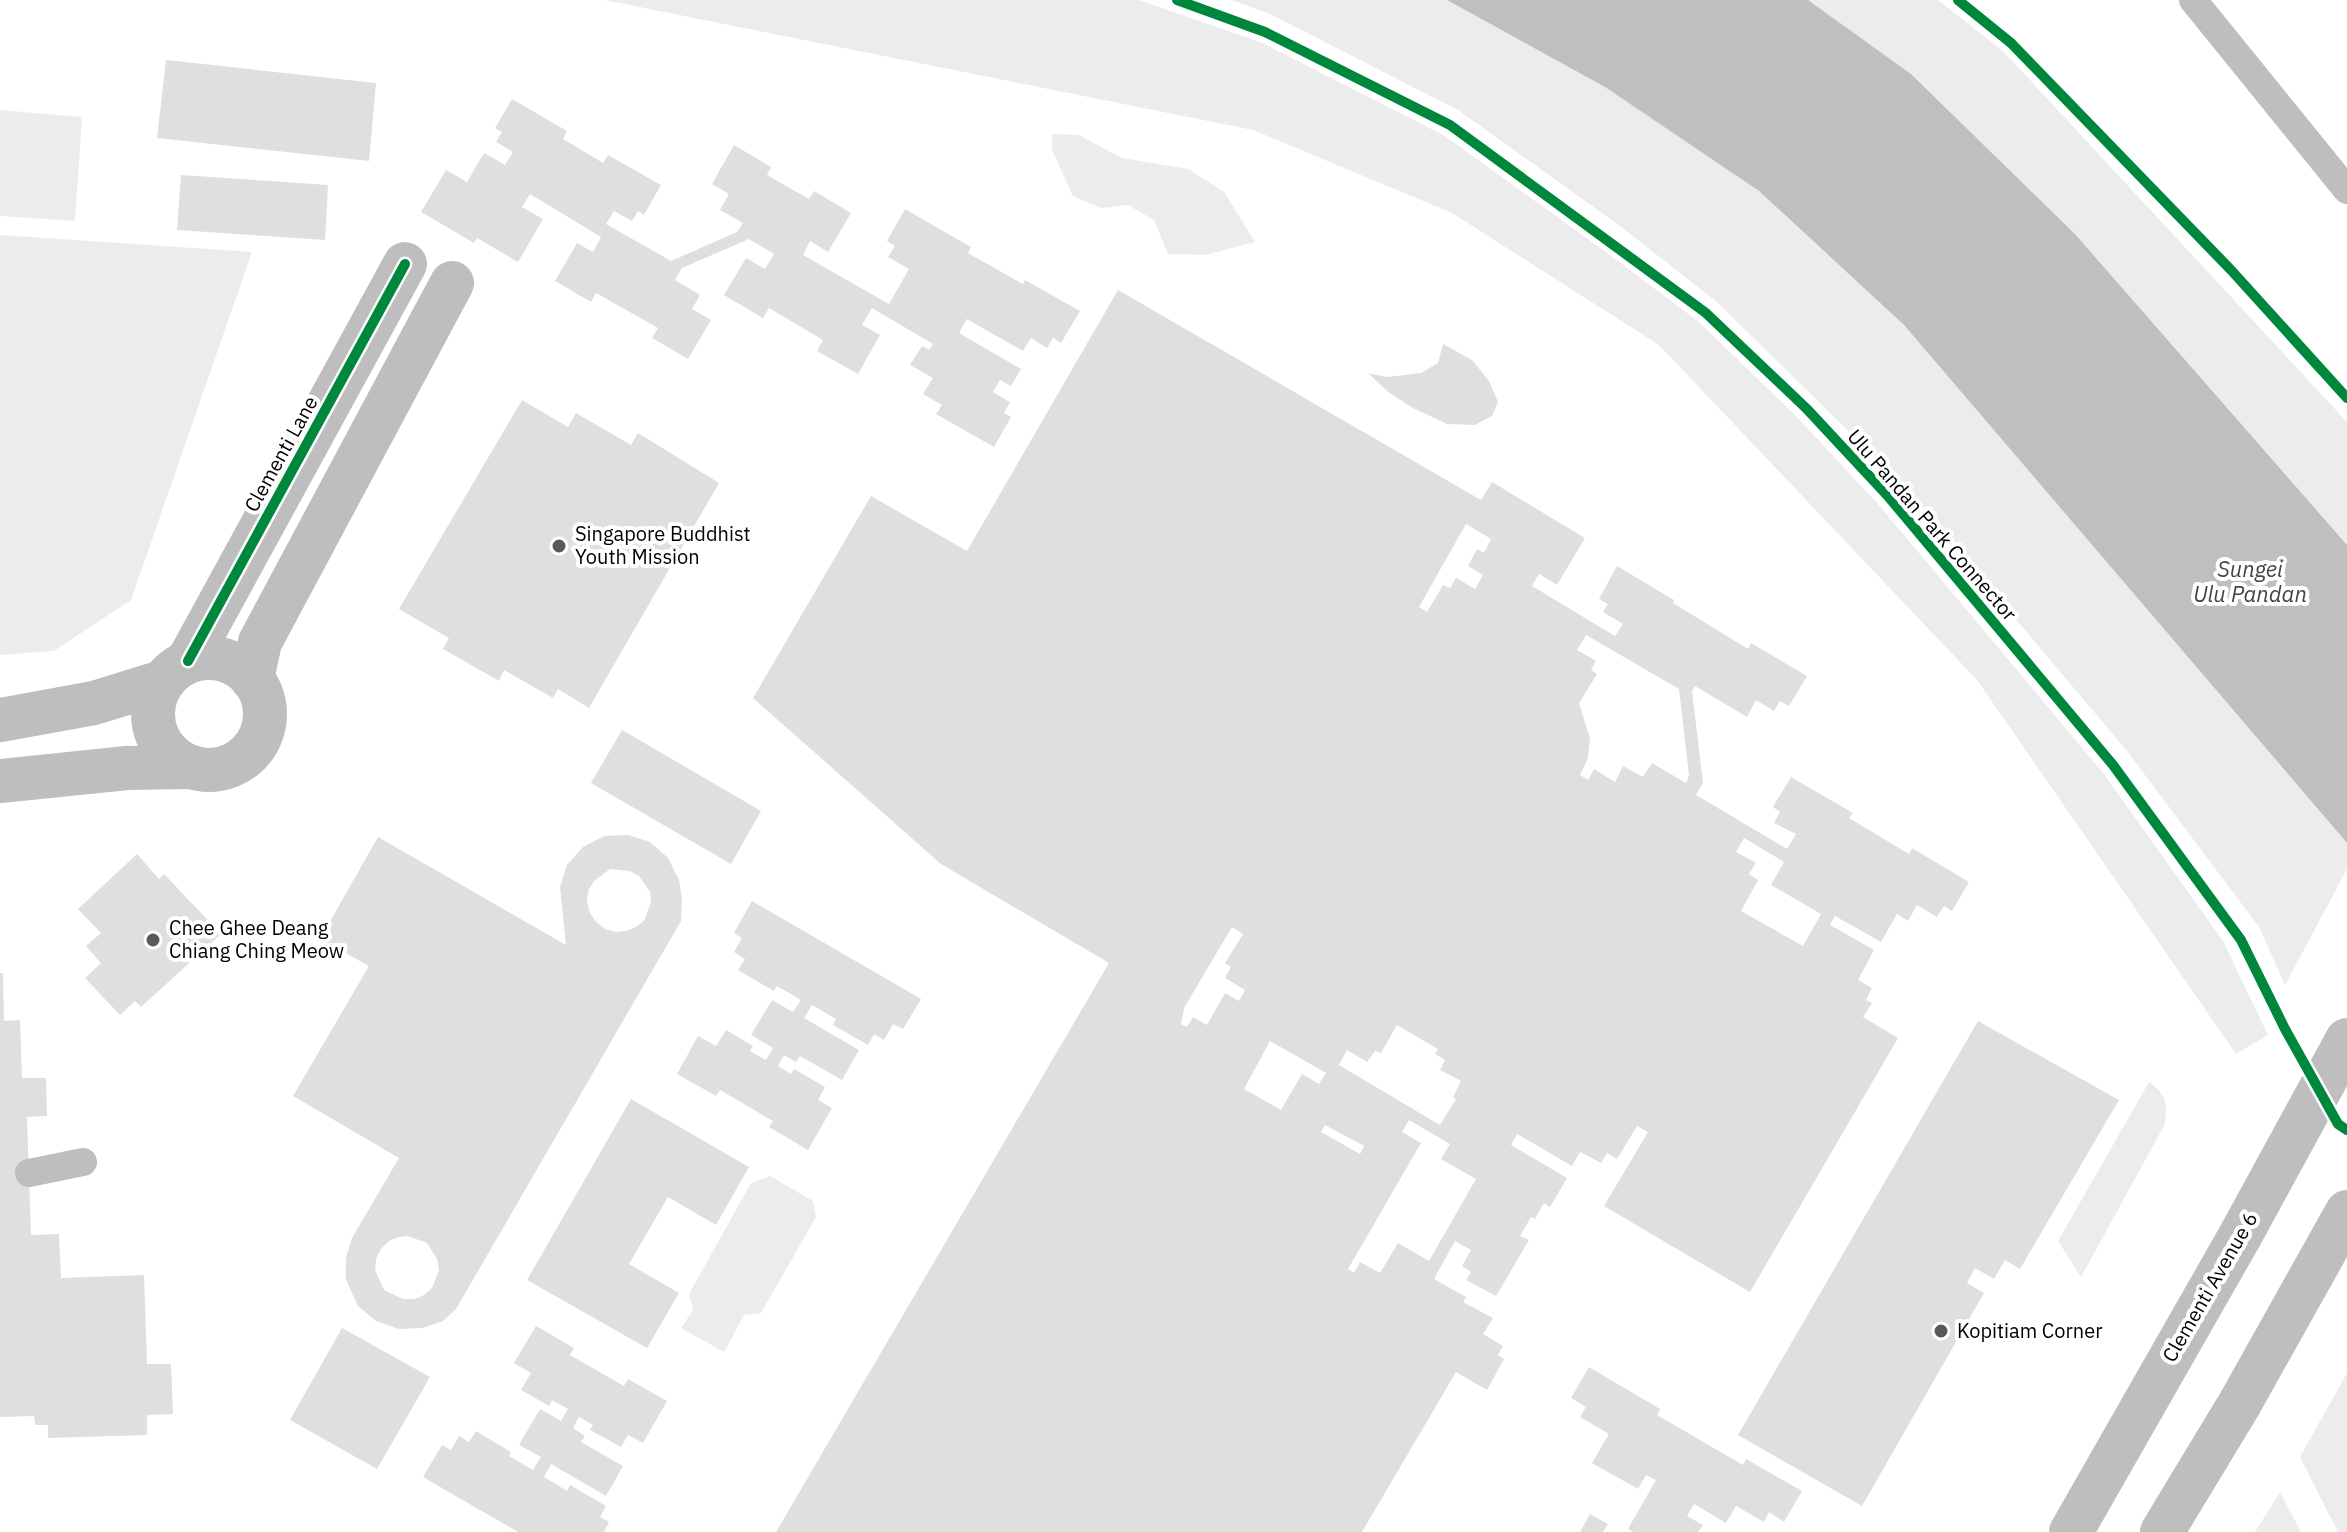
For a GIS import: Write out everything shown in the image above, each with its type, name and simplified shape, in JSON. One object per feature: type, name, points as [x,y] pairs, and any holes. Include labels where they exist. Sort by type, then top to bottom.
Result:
[{"type":"street","name":"Clementi Lane","points":[[189,767],[169,752],[155,731],[152,714],[155,697],[175,672],[405,264]]},
{"type":"street","points":[[252,679],[260,642],[452,283]]},
{"type":"street","points":[[0,720],[94,703],[205,658],[222,660],[239,667],[261,693],[265,711],[257,744],[244,758],[227,767],[208,770],[189,767],[127,768],[0,781]]},
{"type":"street","name":"Clementi Avenue 6","points":[[2071,1532],[2240,1236],[2347,1040]]},
{"type":"street","points":[[2162,1532],[2240,1403],[2347,1212]]},
{"type":"lane","points":[[2193,0],[2347,190]]},
{"type":"lane","points":[[29,1173],[83,1162]]},
{"type":"shaded area","points":[[605,0],[1139,0],[1260,42],[1445,136],[1699,322],[1796,416],[1878,504],[2104,774],[2223,941],[2268,1035],[2236,1054],[1977,680],[1659,345],[1452,213],[1253,130]]},
{"type":"shaded area","points":[[1232,0],[1447,0],[1605,87],[1759,191],[1904,325],[2347,843],[2347,869],[2285,985],[2259,927],[2127,751],[1899,481],[1717,302],[1620,226],[1458,110],[1270,14]]},
{"type":"shaded area","points":[[1808,0],[1938,0],[2004,52],[2347,422],[2347,545],[2075,234],[1911,74]]},
{"type":"shaded area","points":[[0,110],[82,117],[75,221],[0,216]]},
{"type":"shaded area","points":[[1052,134],[1079,135],[1122,158],[1188,169],[1224,192],[1255,242],[1205,255],[1168,254],[1154,220],[1128,205],[1101,208],[1073,196],[1052,150]]},
{"type":"shaded area","points":[[0,235],[252,252],[131,600],[54,651],[0,655]]},
{"type":"shaded area","points":[[2149,1082],[2164,1100],[2165,1124],[2081,1277],[2058,1241]]},
{"type":"shaded area","points":[[770,1176],[813,1201],[816,1217],[761,1313],[744,1315],[724,1352],[681,1328],[693,1310],[689,1294],[751,1183]]},
{"type":"shaded area","points":[[2347,1373],[2347,1532],[2338,1532],[2300,1457]]},
{"type":"shaded area","points":[[2280,1492],[2301,1532],[2255,1532]]},
{"type":"water","name":"Sungei Ulu Pandan","points":[[1447,0],[1808,0],[1911,74],[2075,234],[2347,545],[2347,843],[1904,325],[1759,191],[1605,87]]},
{"type":"building","points":[[166,60],[376,83],[369,161],[157,138]]},
{"type":"building","points":[[512,99],[567,131],[563,139],[603,163],[608,155],[661,185],[644,215],[638,211],[632,221],[614,211],[606,224],[671,261],[737,232],[743,223],[720,210],[729,194],[712,184],[734,145],[771,167],[767,175],[809,199],[814,191],[851,213],[828,252],[810,241],[803,255],[889,304],[909,269],[888,257],[895,246],[887,241],[905,209],[971,247],[968,253],[1080,311],[1061,343],[1053,338],[1047,348],[1031,338],[1023,351],[967,319],[959,333],[1021,369],[1011,386],[1000,380],[993,392],[1010,402],[1004,413],[1011,417],[994,447],[936,414],[942,405],[923,394],[933,378],[910,365],[922,346],[929,350],[933,344],[872,308],[862,325],[880,335],[858,374],[817,351],[823,340],[769,308],[763,318],[724,295],[746,258],[765,269],[774,254],[749,239],[682,268],[675,280],[700,295],[692,309],[711,320],[688,359],[652,338],[658,328],[596,293],[591,302],[555,281],[577,243],[593,252],[601,237],[530,194],[522,207],[543,219],[518,262],[477,238],[474,243],[421,212],[446,170],[467,182],[484,153],[505,165],[513,152],[496,142],[502,132],[495,128]]},
{"type":"building","points":[[181,175],[328,185],[325,240],[177,230]]},
{"type":"building","points":[[1118,290],[1481,500],[1492,482],[1585,538],[1557,585],[1539,574],[1532,586],[1615,636],[1623,624],[1603,612],[1608,604],[1599,599],[1617,566],[1748,649],[1751,643],[1807,676],[1789,706],[1780,701],[1774,711],[1756,700],[1747,717],[1695,686],[1692,691],[1703,783],[1696,795],[1787,849],[1796,834],[1774,823],[1780,812],[1773,807],[1791,777],[1853,813],[1849,818],[1909,854],[1912,848],[1969,882],[1952,911],[1944,906],[1937,917],[1917,905],[1908,921],[1897,914],[1881,942],[1835,916],[1830,925],[1874,950],[1858,980],[1872,988],[1866,1000],[1872,1003],[1863,1017],[1898,1038],[1750,1292],[1604,1206],[1648,1132],[1637,1126],[1617,1159],[1607,1153],[1601,1163],[1580,1152],[1572,1166],[1517,1134],[1511,1145],[1567,1178],[1550,1207],[1544,1203],[1535,1219],[1531,1217],[1520,1236],[1529,1240],[1496,1296],[1466,1280],[1471,1272],[1462,1266],[1471,1250],[1455,1241],[1434,1279],[1466,1297],[1463,1302],[1493,1318],[1483,1334],[1503,1346],[1498,1355],[1504,1359],[1487,1390],[1456,1372],[1362,1532],[776,1532],[1109,963],[941,864],[753,698],[871,496],[967,551]],"holes":[[[1466,524],[1491,539],[1484,553],[1477,549],[1468,566],[1483,575],[1475,589],[1456,578],[1450,588],[1443,585],[1427,612],[1419,607]],[[1586,635],[1679,689],[1689,775],[1686,783],[1652,763],[1643,777],[1623,766],[1615,782],[1594,769],[1588,780],[1580,775],[1588,758],[1590,739],[1579,703],[1597,674],[1591,670],[1596,661],[1577,650]],[[1744,838],[1784,862],[1771,885],[1821,914],[1803,946],[1741,911],[1758,880],[1749,874],[1756,863],[1736,852]],[[1232,927],[1243,934],[1225,963],[1231,967],[1225,978],[1245,990],[1239,1001],[1225,993],[1207,1025],[1193,1017],[1187,1027],[1181,1024],[1184,1008]],[[1397,1025],[1438,1049],[1435,1054],[1445,1060],[1440,1070],[1461,1081],[1453,1097],[1456,1099],[1440,1125],[1339,1065],[1347,1050],[1367,1062],[1375,1051],[1381,1053]],[[1270,1041],[1326,1073],[1319,1084],[1302,1074],[1281,1110],[1244,1089]],[[1409,1120],[1450,1144],[1441,1159],[1476,1179],[1429,1261],[1398,1243],[1380,1273],[1360,1262],[1354,1273],[1348,1269],[1421,1143],[1402,1132]],[[1325,1125],[1364,1146],[1360,1154],[1321,1132]]]},
{"type":"building","points":[[1443,344],[1472,360],[1489,381],[1498,402],[1492,416],[1475,425],[1447,424],[1411,407],[1368,373],[1387,377],[1421,373],[1438,363]]},
{"type":"building","name":"Singapore Buddhist Youth Mission","points":[[522,400],[568,427],[576,413],[631,445],[638,433],[719,483],[589,708],[558,689],[553,698],[504,670],[499,681],[443,649],[449,638],[399,609]]},
{"type":"building","points":[[622,730],[761,811],[731,864],[591,783]]},
{"type":"building","points":[[628,835],[650,842],[668,858],[679,880],[681,921],[456,1309],[443,1321],[423,1328],[399,1329],[376,1321],[358,1306],[346,1280],[346,1258],[352,1238],[399,1158],[293,1096],[369,966],[320,939],[378,837],[566,945],[560,887],[567,865],[583,847],[604,836]],"holes":[[[610,869],[630,871],[639,876],[650,892],[651,902],[644,921],[626,931],[605,929],[596,922],[587,902],[588,891],[594,881]],[[408,1236],[427,1243],[437,1259],[439,1270],[432,1288],[415,1299],[403,1299],[384,1290],[375,1270],[381,1249],[389,1241]]]},
{"type":"building","name":"Chee Ghee Deang Chiang Ching Meow","points":[[137,854],[159,879],[164,874],[221,934],[141,1007],[135,1001],[120,1015],[85,978],[101,963],[86,946],[101,933],[78,909]]},
{"type":"building","points":[[752,901],[921,999],[903,1029],[893,1024],[884,1040],[874,1034],[868,1045],[833,1025],[836,1019],[812,1005],[804,1018],[859,1050],[842,1080],[800,1056],[796,1062],[784,1055],[778,1066],[791,1074],[794,1069],[825,1087],[818,1100],[832,1108],[808,1150],[769,1127],[773,1121],[720,1090],[716,1096],[677,1074],[698,1036],[716,1046],[726,1030],[753,1046],[750,1051],[766,1060],[773,1048],[751,1035],[772,1000],[793,1012],[801,1000],[777,986],[774,991],[738,970],[745,959],[734,952],[742,938],[734,933]]},
{"type":"building","points":[[0,973],[3,973],[4,1021],[20,1020],[22,1078],[46,1078],[47,1116],[27,1117],[31,1235],[59,1234],[61,1278],[144,1275],[147,1364],[171,1364],[173,1414],[147,1415],[147,1435],[48,1438],[48,1425],[35,1425],[34,1416],[0,1417]]},
{"type":"building","points":[[1978,1021],[2119,1100],[2020,1269],[2005,1260],[1994,1279],[1975,1268],[1967,1283],[1984,1293],[1862,1506],[1738,1435]]},
{"type":"building","points":[[631,1099],[749,1167],[716,1225],[668,1197],[629,1264],[679,1293],[647,1348],[527,1280]]},
{"type":"building","points":[[536,1326],[574,1348],[570,1355],[624,1386],[628,1379],[667,1401],[643,1443],[628,1435],[621,1447],[590,1430],[593,1425],[579,1417],[573,1428],[585,1436],[581,1442],[623,1466],[606,1496],[551,1464],[544,1477],[567,1491],[570,1485],[606,1506],[600,1517],[609,1522],[604,1532],[518,1532],[423,1477],[442,1445],[451,1450],[459,1436],[469,1442],[476,1431],[511,1452],[509,1456],[533,1470],[541,1457],[519,1445],[540,1409],[561,1421],[568,1409],[552,1400],[549,1406],[521,1390],[531,1373],[514,1363]]},
{"type":"building","points":[[342,1328],[430,1377],[377,1469],[290,1420]]},
{"type":"building","points":[[1589,1367],[1660,1409],[1657,1415],[1743,1465],[1746,1459],[1802,1491],[1784,1522],[1769,1512],[1764,1522],[1736,1506],[1726,1523],[1694,1504],[1687,1516],[1703,1525],[1698,1532],[1634,1532],[1628,1529],[1656,1480],[1646,1475],[1638,1489],[1592,1463],[1609,1434],[1580,1417],[1586,1407],[1571,1398]]},
{"type":"building","points":[[1590,1514],[1608,1524],[1603,1532],[1580,1532]]},
{"type":"cycle path","name":"Ulu Pandan Park Connector","points":[[1177,0],[1265,32],[1450,125],[1706,313],[1806,408],[1887,495],[2113,765],[2241,940],[2285,1029],[2338,1124],[2347,1130]]},
{"type":"cycle path","points":[[1958,0],[2011,43],[2231,270],[2347,398]]},
{"type":"cycle path","points":[[188,661],[405,264]]},
{"type":"place","name":"Singapore Buddhist Youth Mission","points":[[559,546]]},
{"type":"place","name":"Chee Ghee Deang Chiang Ching Meow","points":[[153,940]]},
{"type":"place","name":"Kopitiam Corner","points":[[1941,1331]]}]
